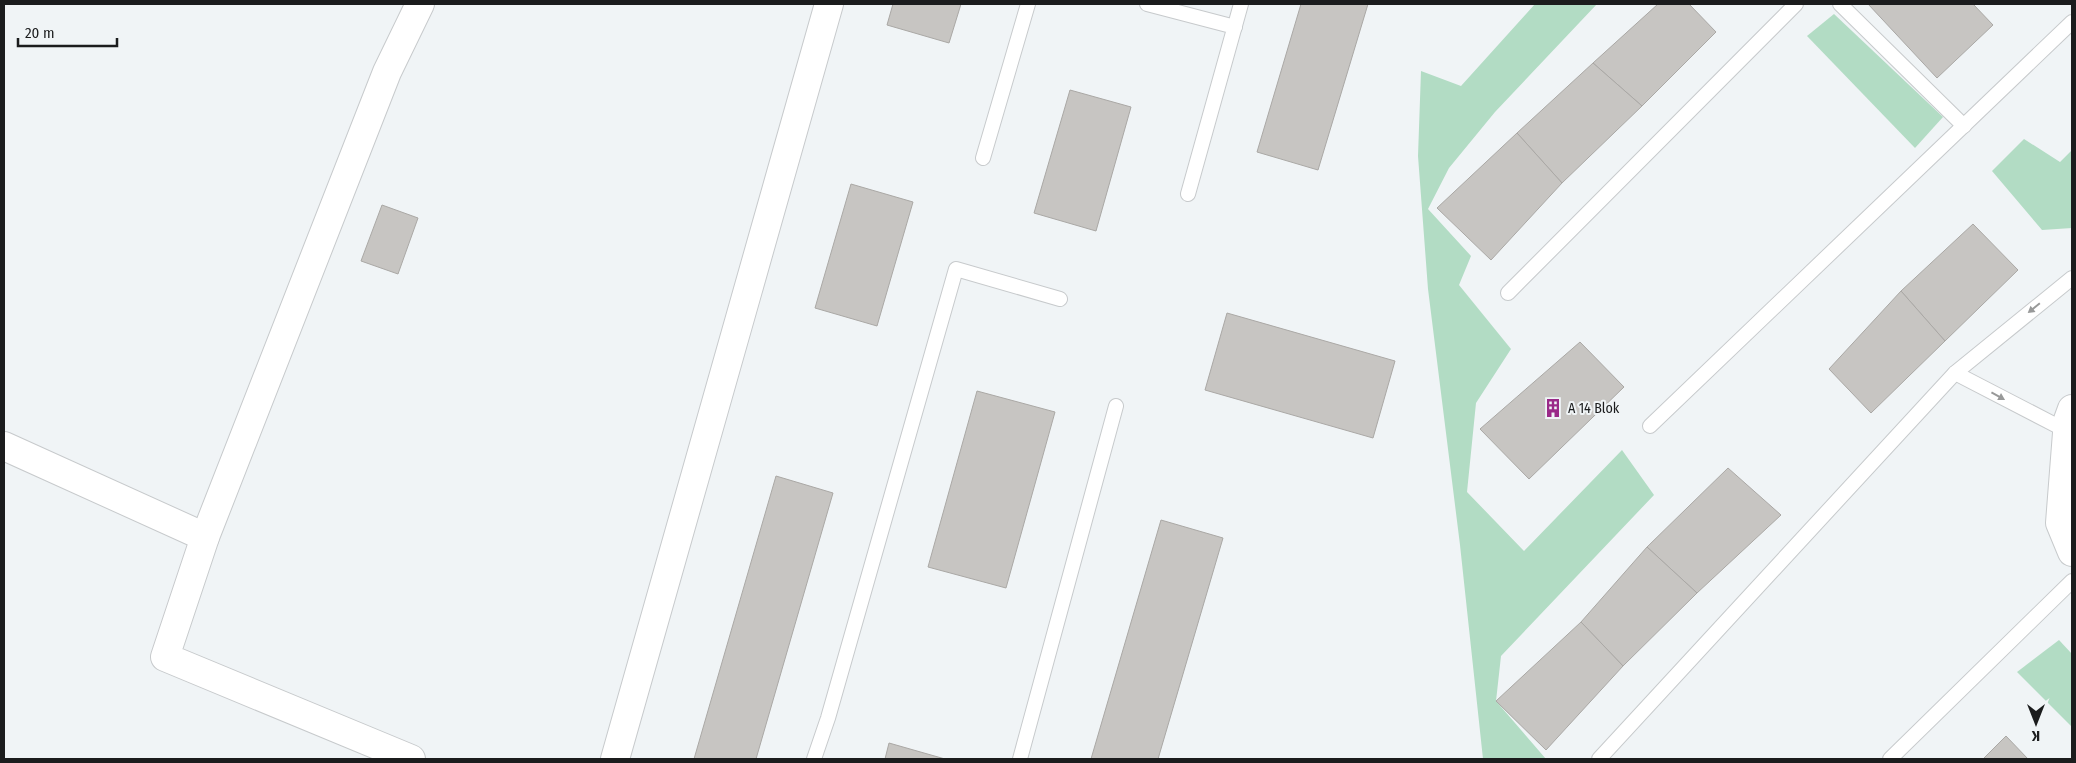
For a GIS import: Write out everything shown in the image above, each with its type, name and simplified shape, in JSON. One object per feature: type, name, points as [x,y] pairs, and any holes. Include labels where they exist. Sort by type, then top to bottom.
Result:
[{"type":"street","points":[[411,759],[165,657],[205,537],[387,72],[420,4]]},
{"type":"street","points":[[616,759],[829,4]]},
{"type":"street","points":[[2070,420],[2060,523],[2072,552]]},
{"type":"street","points":[[4,446],[205,537]]},
{"type":"lane","points":[[983,158],[1028,4]]},
{"type":"lane","points":[[1147,4],[1235,27]]},
{"type":"lane","points":[[1188,194],[1242,4]]},
{"type":"lane","points":[[1508,292],[1796,4]]},
{"type":"lane","points":[[1840,4],[1964,126]]},
{"type":"lane","points":[[1650,426],[2072,22]]},
{"type":"lane","points":[[814,759],[828,718],[956,269],[1060,298]]},
{"type":"lane","points":[[1599,759],[1955,373],[2072,278]]},
{"type":"lane","points":[[1955,373],[2070,420]]},
{"type":"lane","points":[[1020,759],[1116,406]]},
{"type":"lane","points":[[1890,759],[2072,581]]},
{"type":"green space","points":[[1535,4],[1597,4],[1495,112],[1449,168],[1428,209],[1471,256],[1459,285],[1511,349],[1476,403],[1467,492],[1524,551],[1622,450],[1654,495],[1501,656],[1496,701],[1546,759],[1483,759],[1460,545],[1428,289],[1418,156],[1421,71],[1461,86]]},
{"type":"green space","points":[[1834,14],[1943,117],[1915,148],[1807,36]]},
{"type":"green space","points":[[2024,139],[2060,162],[2072,150],[2072,228],[2042,230],[1992,171]]},
{"type":"green space","points":[[2059,640],[2072,654],[2072,727],[2017,672]]},
{"type":"building","points":[[893,4],[961,4],[949,43],[887,25]]},
{"type":"building","points":[[1301,4],[1368,4],[1318,170],[1257,152]]},
{"type":"building","points":[[1658,4],[1689,4],[1716,32],[1642,106],[1593,63]]},
{"type":"building","points":[[1868,4],[1973,4],[1993,25],[1937,78]]},
{"type":"building","points":[[1593,63],[1642,106],[1562,183],[1517,133]]},
{"type":"building","points":[[1070,90],[1131,107],[1096,231],[1034,213]]},
{"type":"building","points":[[1517,133],[1562,183],[1491,260],[1437,208]]},
{"type":"building","points":[[851,184],[913,202],[877,326],[815,308]]},
{"type":"building","points":[[382,205],[418,218],[398,274],[361,261]]},
{"type":"building","points":[[1973,224],[2018,270],[1945,341],[1901,291]]},
{"type":"building","points":[[1901,291],[1945,341],[1871,413],[1829,369]]},
{"type":"building","points":[[1227,313],[1395,361],[1373,438],[1205,390]]},
{"type":"building","name":"A 14 Blok","points":[[1580,342],[1624,387],[1529,479],[1480,429]]},
{"type":"building","points":[[977,391],[1055,412],[1006,588],[928,567]]},
{"type":"building","points":[[1728,468],[1781,515],[1697,593],[1647,547]]},
{"type":"building","points":[[776,476],[833,493],[756,759],[694,759]]},
{"type":"building","points":[[1161,520],[1223,538],[1158,759],[1091,759]]},
{"type":"building","points":[[1647,547],[1697,593],[1623,666],[1581,622]]},
{"type":"building","points":[[1581,622],[1623,666],[1546,750],[1496,701]]},
{"type":"building","points":[[2006,736],[2028,759],[1983,759]]},
{"type":"building","points":[[889,743],[945,759],[885,759]]},
{"type":"place","name":"A 14 Blok","points":[[1553,408]]}]
